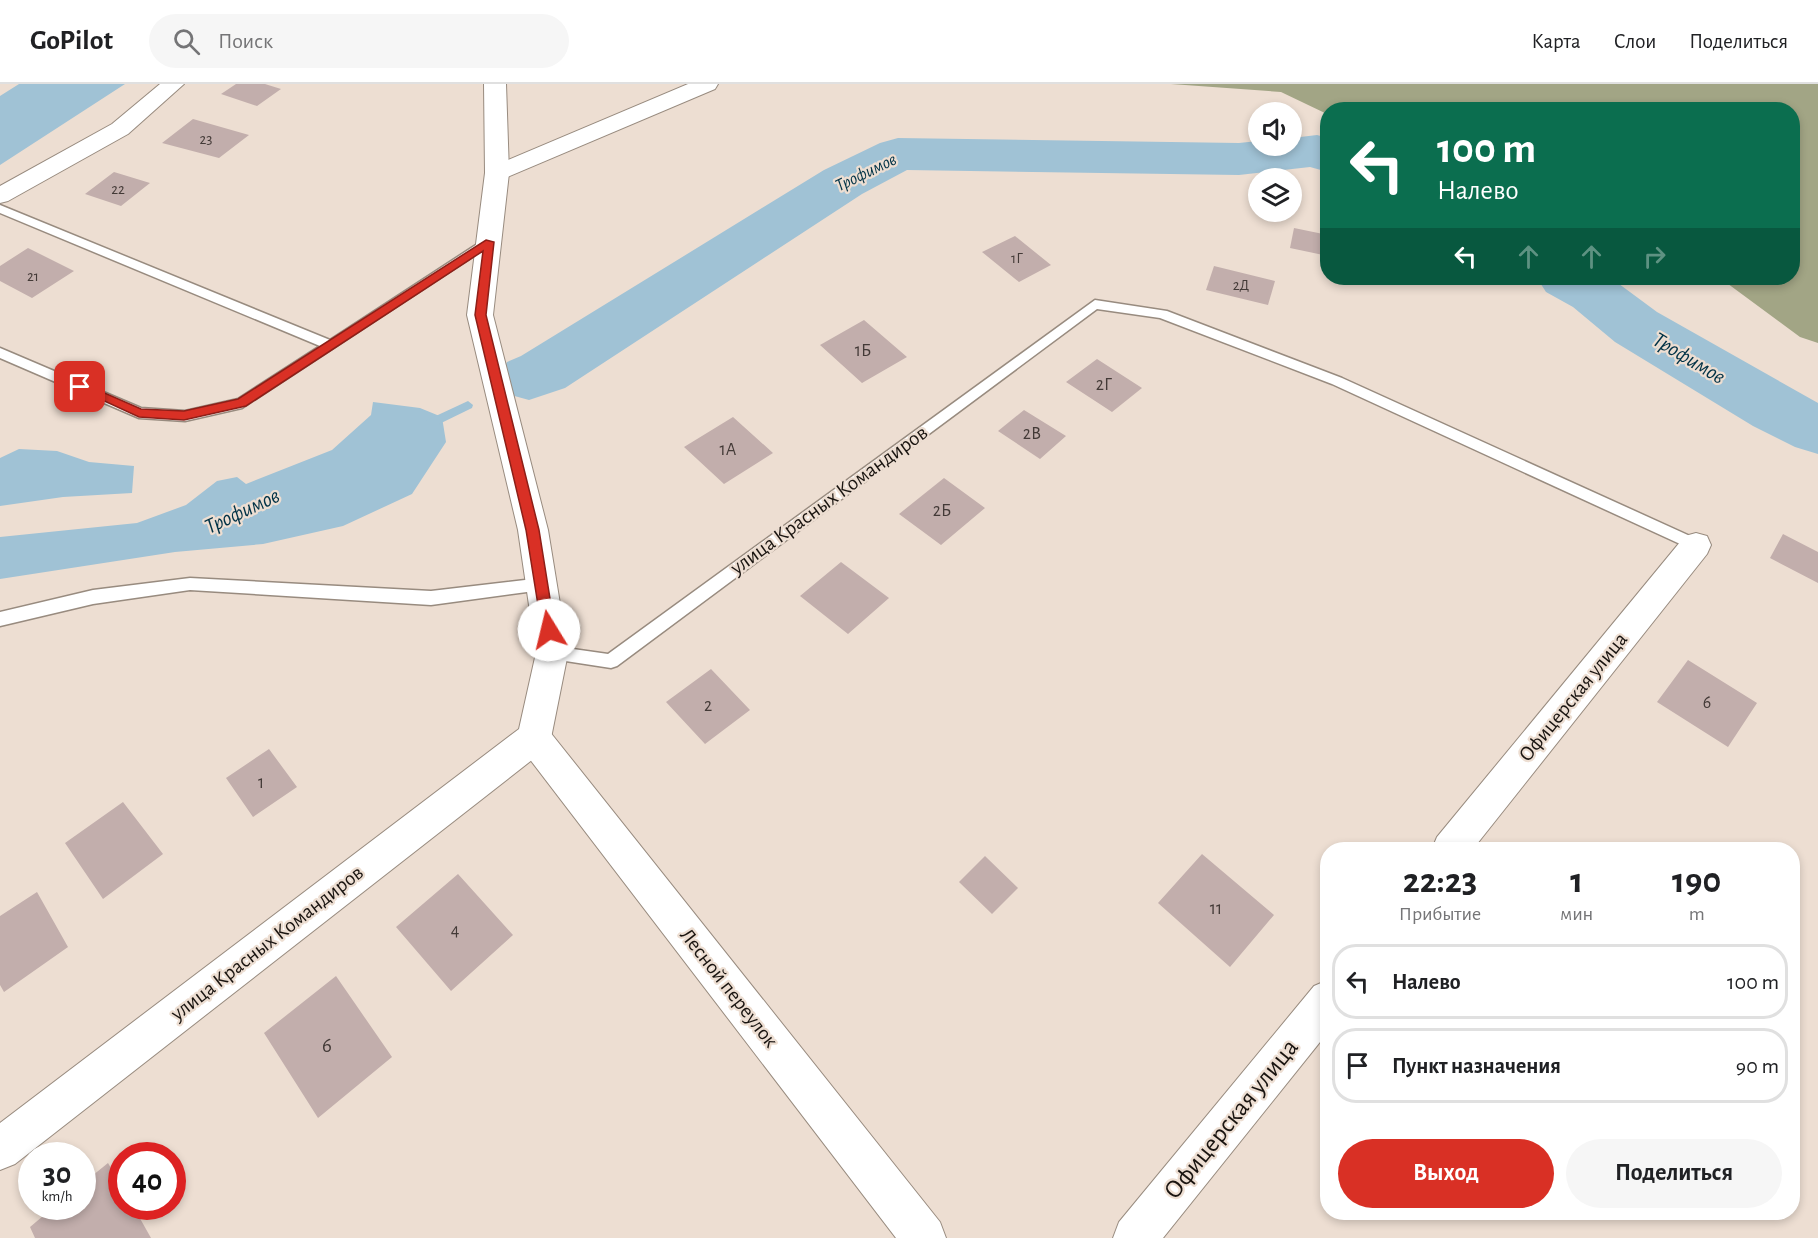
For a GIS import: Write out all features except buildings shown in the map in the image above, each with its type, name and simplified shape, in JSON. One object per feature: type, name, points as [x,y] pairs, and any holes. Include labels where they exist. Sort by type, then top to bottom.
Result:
[{"type":"street","points":[[0,196],[120,129],[173,84]]},
{"type":"street","points":[[495,84],[497,173],[480,315],[532,530],[552,652],[534,738]]},
{"type":"street","points":[[497,173],[707,84]]},
{"type":"street","name":"Офицерская улица","points":[[1456,842],[1696,545]]},
{"type":"street","name":"улица Красных Командиров","points":[[0,1149],[534,738]]},
{"type":"street","name":"Лесной переулок","points":[[534,738],[924,1238]]},
{"type":"street","name":"Офицерская улица","points":[[1135,1238],[1320,1010]]},
{"type":"lane","points":[[0,208],[330,345]]},
{"type":"lane","points":[[0,353],[139,413],[184,416],[242,403],[489,242]]},
{"type":"lane","name":"улица Красных Командиров","points":[[552,652],[611,661],[1095,304],[1162,314],[1337,381],[1696,545]]},
{"type":"lane","points":[[0,619],[93,597],[190,584],[431,598],[542,585]]},
{"type":"green space","points":[[1171,84],[1818,84],[1818,343],[1800,337],[1729,285],[1800,285],[1800,102],[1320,102],[1320,111],[1281,92]]},
{"type":"water","points":[[19,84],[125,84],[0,165],[0,96]]},
{"type":"water","points":[[373,402],[420,408],[442,417],[446,442],[412,494],[343,526],[263,544],[175,552],[0,579],[0,537],[137,523],[186,505],[217,481],[237,477],[246,484],[332,450],[371,415]]},
{"type":"water","points":[[19,449],[57,451],[89,462],[134,466],[132,493],[63,497],[0,506],[0,458]]},
{"type":"waterway","name":"Трофимов","points":[[529,378],[543,372],[843,182],[898,154],[1239,159],[1320,152]]},
{"type":"waterway","name":"Трофимов","points":[[1579,285],[1594,293],[1636,327],[1776,410],[1818,430]]},
{"type":"waterway","name":"Трофимов","points":[[429,424],[468,405]]},
{"type":"route","points":[[80,387],[139,413],[184,416],[242,403],[489,242],[480,315],[532,530],[549,630]]}]
